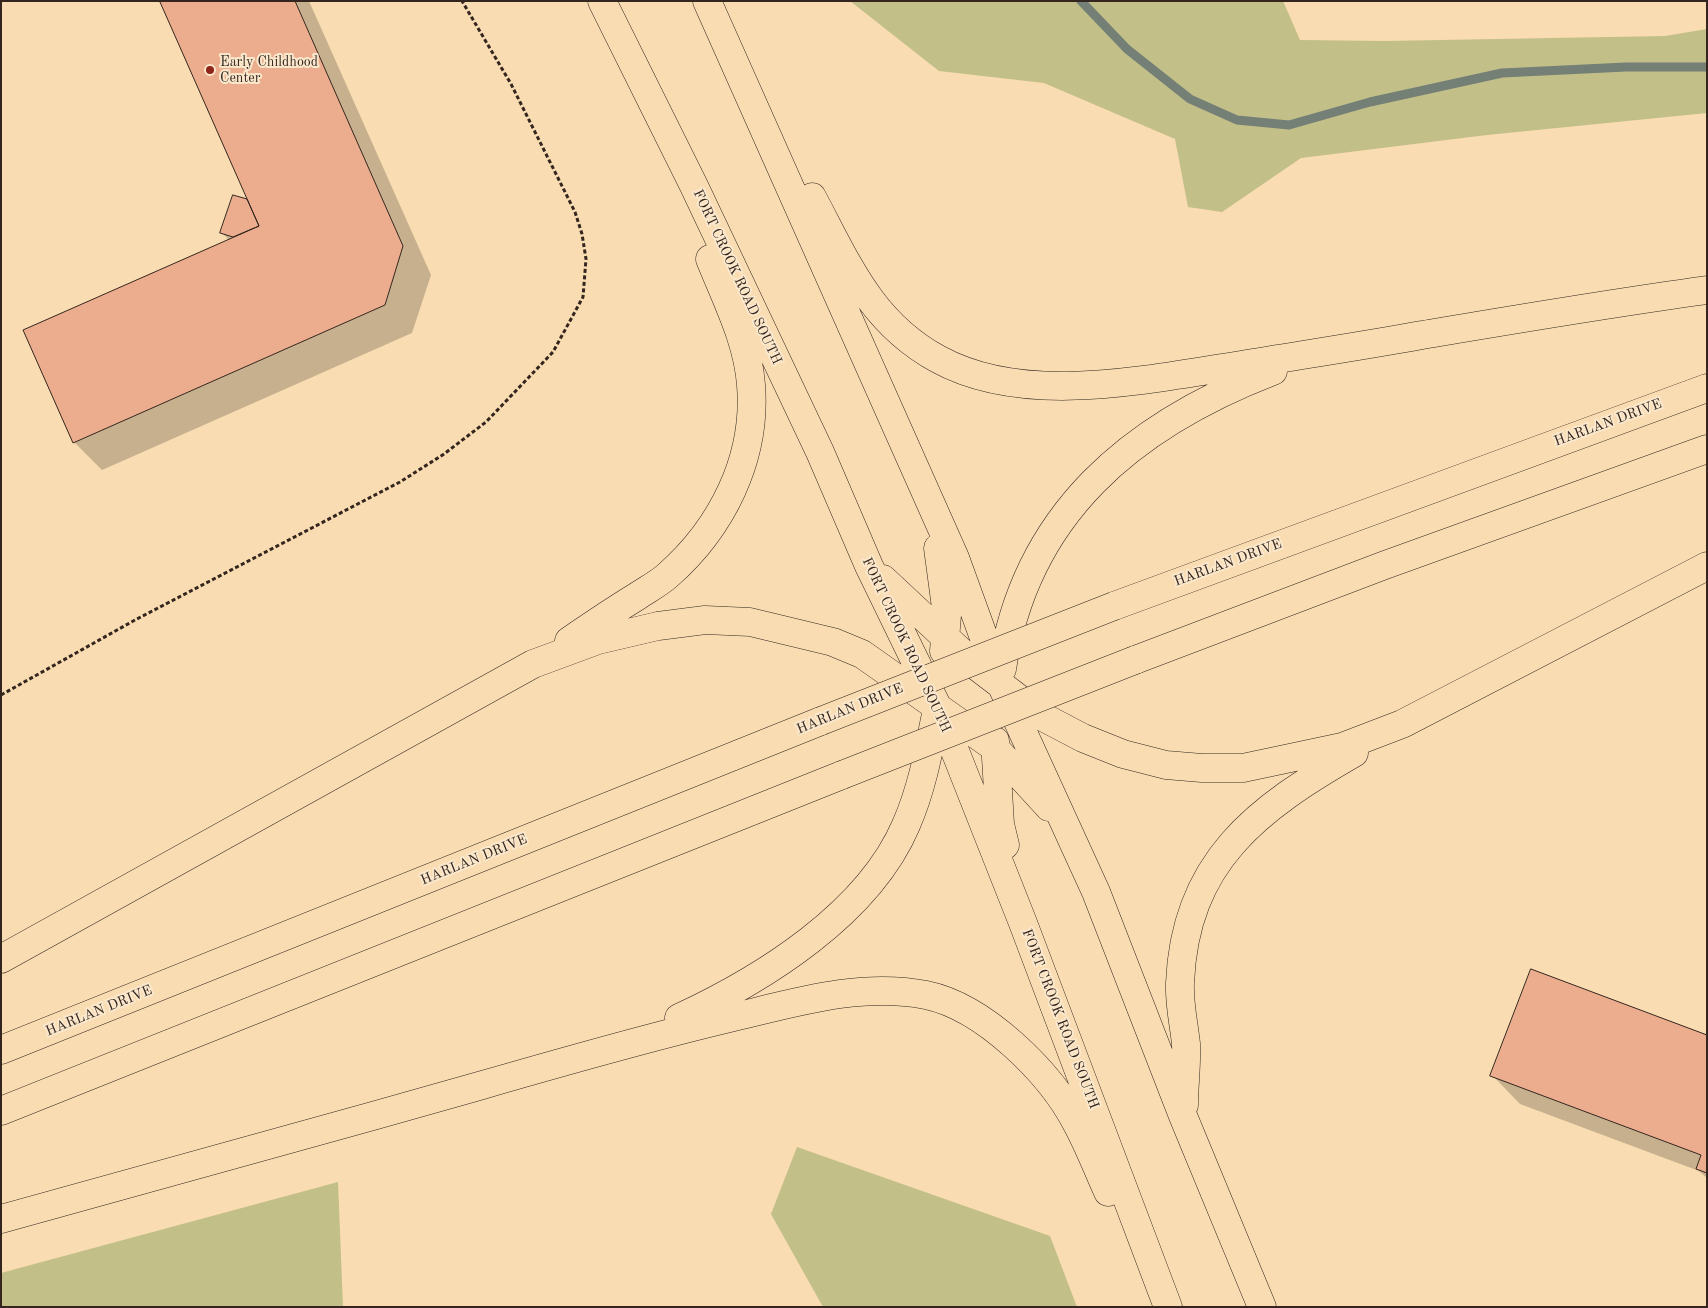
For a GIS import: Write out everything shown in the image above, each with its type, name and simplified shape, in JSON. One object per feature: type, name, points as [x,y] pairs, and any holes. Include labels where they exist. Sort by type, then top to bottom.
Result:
[{"type":"main road","name":"FORT CROOK ROAD SOUTH","points":[[602,1],[694,186],[816,444],[869,566],[938,708],[1024,923],[1168,1307]]},
{"type":"main road","points":[[707,1],[871,303],[910,342],[939,360],[962,370],[994,379],[1066,385],[1156,378],[1358,347],[1606,303],[1707,290]]},
{"type":"main road","points":[[721,29],[955,558],[1000,682],[1096,892],[1183,1116],[1262,1307]]},
{"type":"main road","points":[[1,958],[533,664],[666,577],[698,545],[728,499],[742,467],[751,424],[751,384],[743,343],[646,92]]},
{"type":"main road","points":[[1024,923],[1000,824],[994,747],[1000,682],[1007,635],[1018,599],[1034,566],[1077,499],[1105,470],[1139,441],[1227,389],[1278,369],[1358,347]]},
{"type":"main road","name":"HARLAN DRIVE","points":[[1,1050],[821,721],[1114,606],[1558,441],[1707,388]]},
{"type":"main road","points":[[1,1111],[1135,660],[1385,565],[1707,450]]},
{"type":"main road","points":[[628,1043],[718,1000],[765,971],[808,940],[853,902],[881,868],[906,826],[921,787],[938,708],[947,615],[942,567],[927,496]]},
{"type":"main road","points":[[869,566],[945,638],[1043,717],[1083,738],[1123,754],[1166,765],[1202,768],[1243,768],[1342,747],[1402,724]]},
{"type":"main road","points":[[1183,1116],[1186,1043],[1180,984],[1186,935],[1201,891],[1224,852],[1268,807],[1299,784],[1402,724],[1707,566]]},
{"type":"main road","points":[[533,664],[598,640],[658,626],[705,620],[750,622],[833,642],[862,654],[994,747],[1067,827]]},
{"type":"main road","points":[[1,1219],[628,1043],[838,994],[886,992],[926,995],[966,1009],[1002,1033],[1030,1062],[1066,1106],[1077,1124],[1159,1307]]},
{"type":"path","points":[[1,694],[135,620],[400,482],[444,454],[486,422],[553,352],[583,297],[586,258],[582,234],[565,191],[511,84],[462,1]]},
{"type":"shaded area","points":[[850,1],[1283,1],[1300,40],[1385,41],[1665,36],[1707,29],[1707,113],[1487,135],[1301,158],[1222,212],[1188,207],[1175,139],[1044,83],[939,71]]},
{"type":"shaded area","points":[[797,1147],[1050,1236],[1077,1307],[823,1307],[771,1214]]},
{"type":"shaded area","points":[[338,1182],[343,1307],[1,1307],[1,1273]]},
{"type":"building","points":[[295,1],[403,246],[385,305],[73,443],[23,330],[259,226],[160,2]]},
{"type":"building","points":[[233,195],[247,199],[259,226],[233,237],[220,233]]},
{"type":"building","points":[[1531,969],[1707,1035],[1707,1173],[1696,1169],[1701,1155],[1490,1076]]},
{"type":"waterway","points":[[1081,1],[1127,49],[1190,99],[1237,120],[1289,125],[1370,102],[1502,73],[1626,67],[1707,67]]},
{"type":"place","name":"Early Childhood Center","points":[[210,70]]}]
